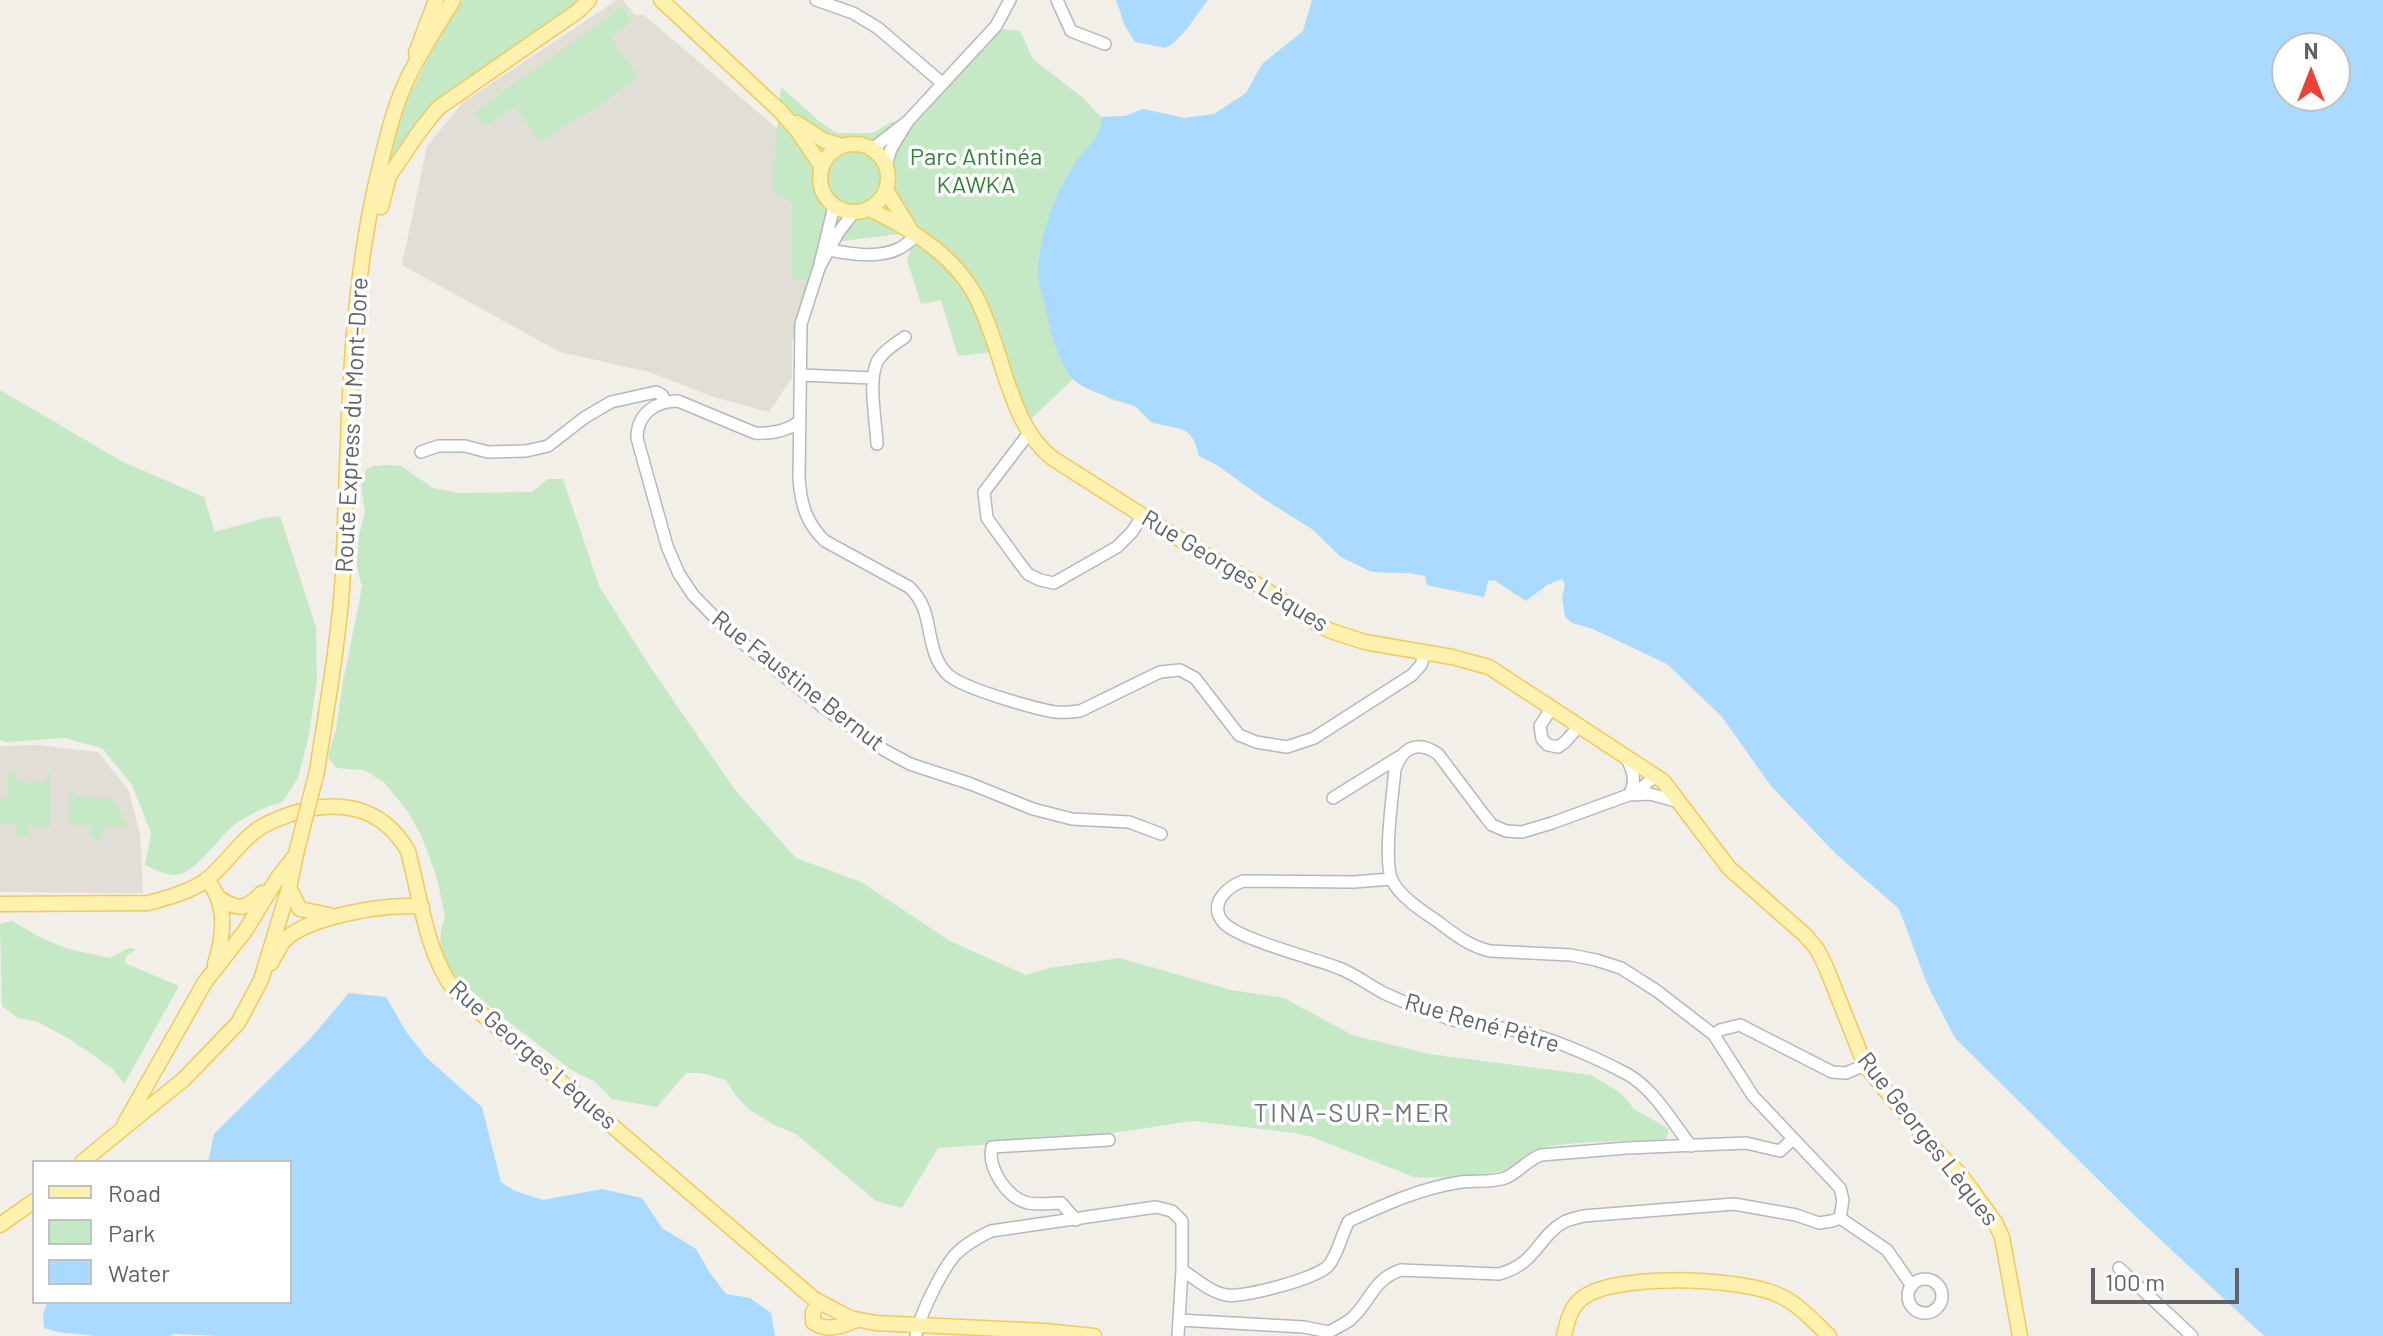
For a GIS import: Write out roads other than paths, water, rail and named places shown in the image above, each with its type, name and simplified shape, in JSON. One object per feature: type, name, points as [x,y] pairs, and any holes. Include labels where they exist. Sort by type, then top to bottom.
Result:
[{"type":"main road","points":[[405,84],[436,0]]},
{"type":"main road","name":"Route Express du Mont-Dore","points":[[283,884],[296,854],[317,771],[340,609],[350,362],[357,291],[377,179],[405,84],[453,0]]},
{"type":"main road","points":[[347,465],[370,255],[389,176],[438,108],[578,11],[589,0]]},
{"type":"main road","points":[[661,0],[779,110],[822,167]]},
{"type":"main road","points":[[779,110],[823,140],[842,146],[863,145],[880,156],[886,165],[889,182],[880,201],[869,209],[854,212],[834,206],[821,189],[822,167],[830,154],[842,146]]},
{"type":"main road","name":"Rue Georges Lèques","points":[[886,190],[914,234]]},
{"type":"main road","name":"Rue Georges Lèques","points":[[869,209],[914,234],[951,263],[974,294],[1014,402],[1029,433],[1052,458],[1331,631],[1365,642],[1482,664],[1663,781],[1729,868],[1817,949],[1865,1065],[1936,1151],[1960,1174],[1995,1222],[2002,1237],[2020,1336]]},
{"type":"main road","name":"Rue Georges Lèques","points":[[0,904],[148,903],[207,880],[257,829],[297,812],[331,805],[367,814],[383,821],[408,851],[434,954],[444,977],[454,990],[819,1302],[856,1320],[917,1331],[1029,1330],[1094,1336]]},
{"type":"main road","points":[[207,880],[219,898],[231,906],[241,907],[250,905],[283,884]]},
{"type":"main road","points":[[283,884],[300,909],[334,916]]},
{"type":"main road","points":[[261,980],[283,884]]},
{"type":"main road","points":[[205,982],[283,884]]},
{"type":"main road","points":[[123,1127],[215,966],[223,935],[219,898]]},
{"type":"main road","points":[[84,1160],[164,1097],[208,1057],[238,1023],[285,940],[303,927],[334,916],[402,906],[421,900]]},
{"type":"main road","points":[[0,1225],[32,1202]]},
{"type":"main road","points":[[1564,1336],[1571,1312],[1579,1300],[1592,1292],[1668,1280],[1740,1285],[1770,1291],[1805,1311],[1829,1336]]},
{"type":"street","points":[[816,0],[853,13],[878,28],[942,83]]},
{"type":"street","points":[[872,149],[908,121],[996,26],[1010,0]]},
{"type":"street","points":[[1057,0],[1071,31],[1105,44]]},
{"type":"street","points":[[886,165],[891,149],[908,121]]},
{"type":"street","points":[[834,206],[801,324],[801,498],[813,530],[838,550],[909,587],[919,596],[937,659],[944,671],[963,684],[1068,713],[1091,707],[1160,672],[1180,670],[1195,678],[1239,735],[1256,742],[1287,747],[1323,733],[1412,675],[1421,665],[1425,653]]},
{"type":"street","points":[[819,268],[838,233],[854,212]]},
{"type":"street","points":[[829,250],[850,254],[879,253],[899,249],[914,234]]},
{"type":"street","points":[[877,444],[873,378],[877,362],[885,351],[905,337]]},
{"type":"street","points":[[801,375],[873,378]]},
{"type":"street","points":[[421,452],[438,446],[488,452],[526,451],[548,446],[611,402],[656,392],[665,401],[690,405],[755,433],[786,429],[800,421]]},
{"type":"street","name":"Rue Faustine Bernut","points":[[665,401],[649,409],[637,428],[654,500],[667,546],[679,574],[693,595],[729,632],[833,714],[884,750],[910,764],[1033,809],[1072,819],[1129,822],[1161,834]]},
{"type":"street","points":[[1029,433],[984,492],[987,518],[1028,574],[1054,583],[1068,577],[1117,547],[1143,515]]},
{"type":"street","points":[[1552,707],[1540,726],[1542,739],[1548,745],[1558,747],[1579,726]]},
{"type":"street","points":[[1333,798],[1407,750],[1429,747],[1438,754],[1492,825],[1506,831],[1522,832],[1629,795],[1655,776]]},
{"type":"street","points":[[1399,757],[1395,769],[1389,859],[1391,879],[1412,903],[1468,944],[1490,951],[1571,955],[1596,960],[1621,968],[1657,991],[1714,1035],[1753,1096],[1840,1188],[1843,1200],[1840,1218]]},
{"type":"street","points":[[1625,757],[1634,776],[1629,795]]},
{"type":"street","points":[[1629,795],[1650,794],[1679,802]]},
{"type":"street","name":"Rue René Pètre","points":[[1391,879],[1354,882],[1243,881],[1225,891],[1218,904],[1223,923],[1237,931],[1277,948],[1338,967],[1413,1005],[1451,1019],[1528,1033],[1627,1074],[1651,1094],[1691,1146]]},
{"type":"street","points":[[1714,1035],[1720,1030],[1740,1025],[1832,1072],[1846,1073],[1865,1065]]},
{"type":"street","points":[[1182,1270],[1209,1289],[1242,1297],[1323,1271],[1331,1264],[1349,1221],[1421,1190],[1508,1177],[1531,1158],[1541,1155],[1746,1143],[1780,1151],[1793,1139]]},
{"type":"street","points":[[1076,1220],[1061,1203],[1028,1203],[1009,1192],[996,1175],[990,1152],[992,1147],[1109,1140]]},
{"type":"street","points":[[1179,1320],[1304,1327],[1330,1334],[1351,1319],[1377,1285],[1390,1274],[1401,1270],[1499,1274],[1513,1270],[1534,1255],[1555,1229],[1566,1221],[1583,1216],[1734,1204],[1796,1215],[1819,1223],[1840,1218]]},
{"type":"street","points":[[917,1331],[953,1257],[977,1238],[991,1231],[1156,1207],[1172,1211],[1182,1221],[1178,1336]]},
{"type":"street","points":[[1840,1218],[1887,1250],[1912,1286]]},
{"type":"street","points":[[2119,1268],[2192,1336]]},
{"type":"water","points":[[1116,0],[1208,0],[1184,32],[1166,48],[1135,42],[1125,26]]},
{"type":"water","points":[[1312,0],[2383,0],[2383,1336],[2264,1336],[2136,1217],[1955,1038],[1927,984],[1899,909],[1836,854],[1771,786],[1722,717],[1667,664],[1593,629],[1572,623],[1565,617],[1562,597],[1565,585],[1562,579],[1547,585],[1526,601],[1494,580],[1488,581],[1484,597],[1427,585],[1425,576],[1372,572],[1341,557],[1312,529],[1199,456],[1193,438],[1184,430],[1152,422],[1132,405],[1090,390],[1071,377],[1051,331],[1039,280],[1039,258],[1045,229],[1061,188],[1079,157],[1099,132],[1101,117],[1125,116],[1143,109],[1185,118],[1214,114],[1246,93],[1262,64],[1303,31]]},
{"type":"water","points":[[349,993],[386,997],[407,1033],[427,1058],[482,1107],[501,1182],[515,1191],[543,1200],[602,1189],[642,1198],[662,1228],[696,1249],[726,1294],[750,1298],[771,1313],[775,1336],[93,1336],[44,1328],[46,1304],[292,1304],[292,1160],[208,1160],[214,1134],[310,1039]]},
{"type":"district","name":"TINA-SUR-MER","points":[[1352,1113]]},
{"type":"park label","name":"Parc Antinéa KAWKA","points":[[976,171]]}]
